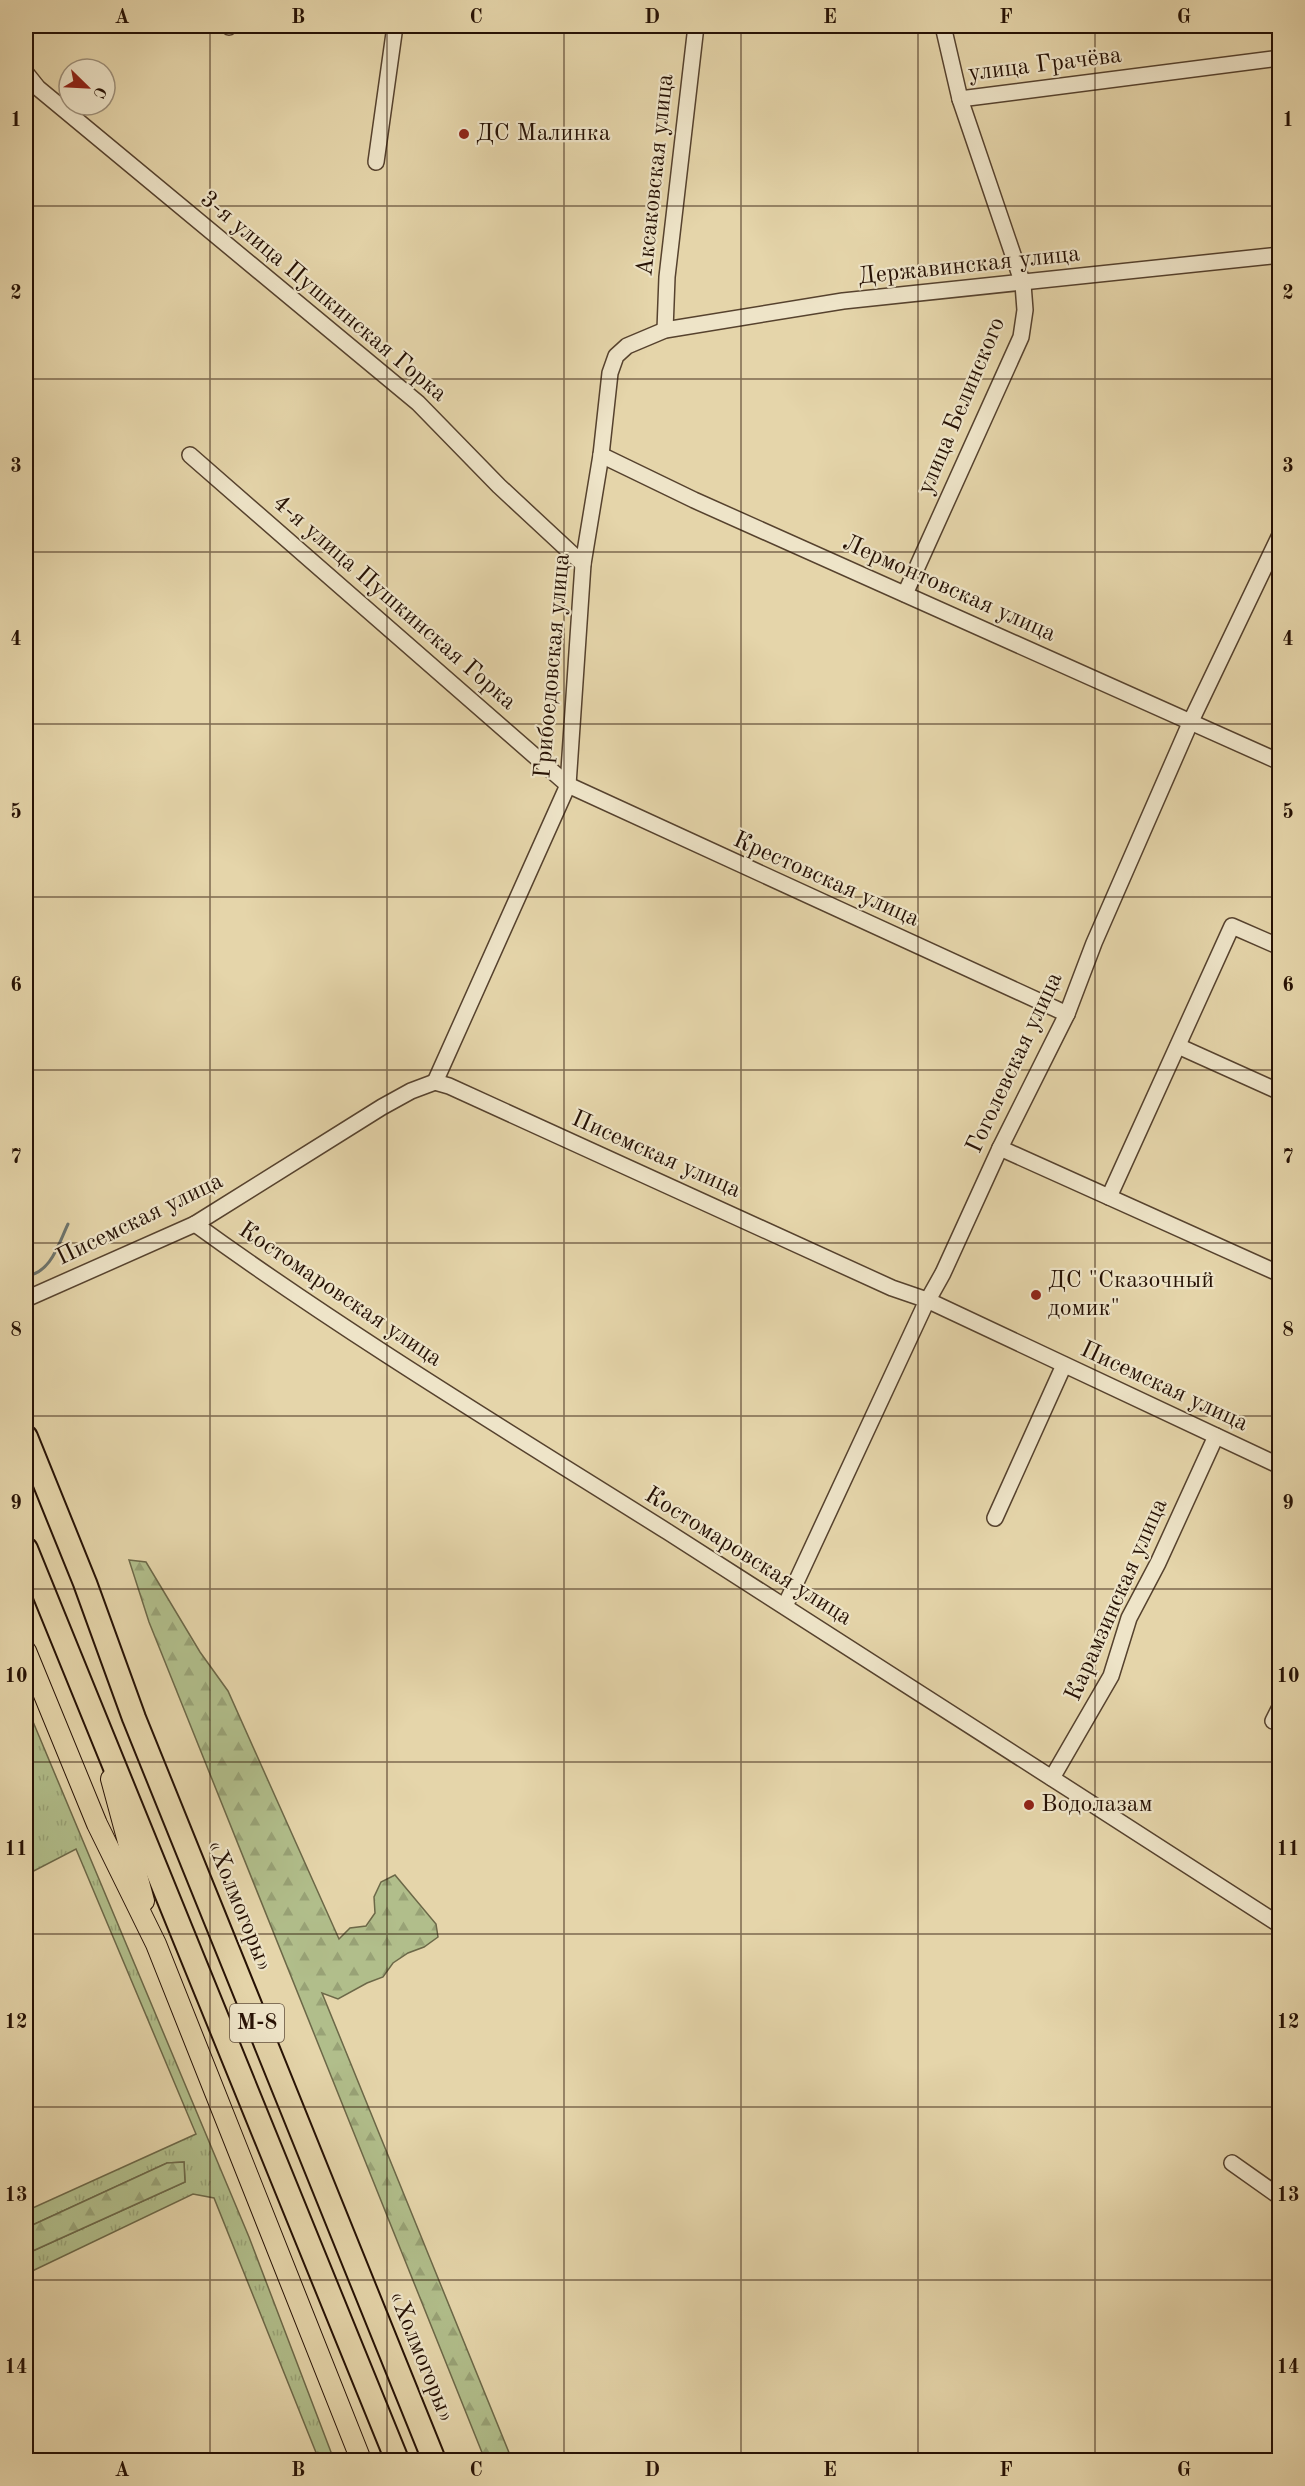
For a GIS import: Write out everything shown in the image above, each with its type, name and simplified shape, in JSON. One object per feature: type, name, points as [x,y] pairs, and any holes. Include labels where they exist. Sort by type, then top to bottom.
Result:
[{"type":"highway","name":"«Холмогоры»","points":[[26,1437],[85,1583],[134,1718],[434,2460]]},
{"type":"highway","name":"М-8","points":[[26,1549],[397,2460]]},
{"type":"main road","points":[[26,1651],[97,1824],[156,1944],[362,2460]]},
{"type":"main road","points":[[92,1709],[156,1944]]},
{"type":"street","points":[[376,162],[395,26]]},
{"type":"street","name":"Аксаковская улица","points":[[665,330],[667,277],[696,26]]},
{"type":"street","name":"улица Белинского","points":[[905,594],[1021,337],[1025,310],[1023,284],[960,99],[943,26]]},
{"type":"street","name":"улица Грачёва","points":[[960,99],[1280,58]]},
{"type":"street","name":"3-я улица Пушкинская Горка","points":[[26,73],[38,88],[418,403],[499,486],[583,564]]},
{"type":"street","name":"Державинская улица","points":[[665,330],[843,302],[1280,255]]},
{"type":"street","name":"Грибоедовская улица","points":[[435,1082],[568,785],[583,564],[601,455],[610,373],[616,356],[627,346],[665,330]]},
{"type":"street","name":"4-я улица Пушкинская Горка","points":[[190,455],[568,785]]},
{"type":"street","name":"Лермонтовская улица","points":[[601,455],[694,500],[1280,762]]},
{"type":"street","name":"Гоголевская улица","points":[[785,1606],[927,1300],[943,1273],[1000,1148],[1066,1014],[1094,943],[1191,721],[1280,535]]},
{"type":"street","name":"Крестовская улица","points":[[568,785],[1066,1014]]},
{"type":"street","points":[[1109,1197],[1232,926],[1280,947]]},
{"type":"street","points":[[1178,1046],[1280,1092]]},
{"type":"street","name":"Писемская улица","points":[[26,1299],[195,1224],[382,1107],[411,1091],[435,1082],[449,1086],[892,1287],[927,1300],[1280,1466]]},
{"type":"street","points":[[1000,1148],[1280,1274]]},
{"type":"street","name":"Костомаровская улица","points":[[195,1224],[260,1270],[461,1403],[785,1606],[1280,1925]]},
{"type":"street","points":[[995,1518],[1064,1365]]},
{"type":"street","name":"Карамзинская улица","points":[[1052,1778],[1111,1676],[1129,1618],[1158,1563],[1216,1436]]},
{"type":"street","points":[[1273,1722],[1280,1707]]},
{"type":"street","points":[[1232,2163],[1280,2197]]},
{"type":"green space","points":[[129,1560],[146,1562],[200,1652],[228,1691],[339,1939],[350,1928],[366,1926],[375,1913],[374,1897],[381,1882],[395,1875],[436,1924],[438,1937],[393,1963],[383,1977],[338,1999],[322,1993],[512,2460],[485,2460],[149,1622]]},
{"type":"green space","points":[[26,1705],[249,2237],[334,2460],[319,2460],[214,2198],[193,2194],[26,2274],[26,2254],[185,2182],[184,2162],[167,2163],[26,2228],[26,2211],[196,2134],[76,1849],[26,1875],[26,1735],[28,1733]]},
{"type":"green space","points":[[184,2162],[185,2182],[26,2254],[26,2228],[167,2163]]},
{"type":"waterway","points":[[26,1276],[35,1274],[48,1264],[68,1224]]},
{"type":"place","name":"ДС Малинка","points":[[464,134]]},
{"type":"place","name":"ДС \"Сказочный домик\"","points":[[1036,1295]]},
{"type":"place","name":"Водолазам","points":[[1029,1805]]}]
